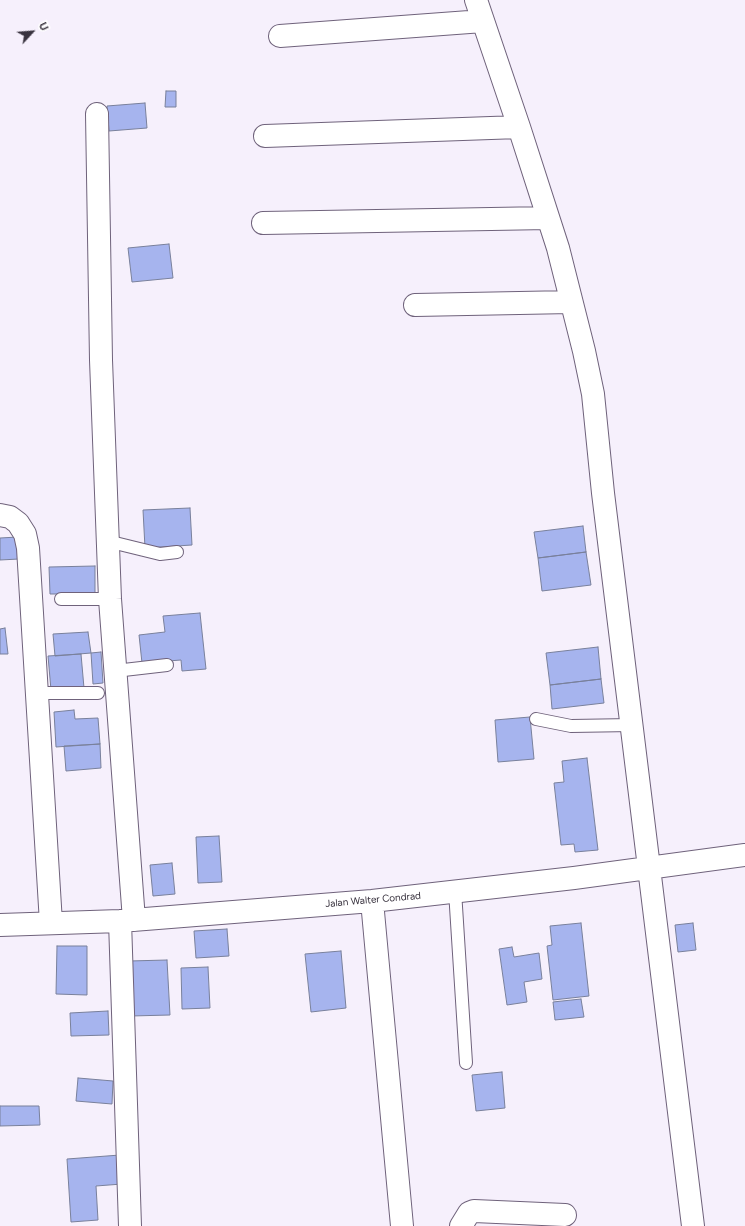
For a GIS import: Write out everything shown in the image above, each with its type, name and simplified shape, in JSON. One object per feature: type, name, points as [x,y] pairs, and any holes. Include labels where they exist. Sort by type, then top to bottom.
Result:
[{"type":"street","points":[[476,0],[558,248],[593,394],[603,493],[693,1226]]},
{"type":"street","points":[[280,36],[483,21]]},
{"type":"street","points":[[96,114],[107,541],[127,921],[130,1226]]},
{"type":"street","points":[[265,136],[519,127]]},
{"type":"street","points":[[263,223],[548,218]]},
{"type":"street","points":[[415,305],[571,302]]},
{"type":"street","points":[[0,515],[10,517],[18,523],[25,534],[29,563],[51,923]]},
{"type":"street","name":"Jalan Walter Condrad","points":[[0,925],[127,921],[372,901],[574,878],[745,855]]},
{"type":"street","points":[[372,901],[402,1226]]},
{"type":"street","points":[[461,1226],[469,1214],[474,1212],[565,1215]]},
{"type":"lane","points":[[107,541],[160,554],[177,552]]},
{"type":"lane","points":[[61,599],[110,599]]},
{"type":"lane","points":[[115,671],[168,665]]},
{"type":"lane","points":[[37,693],[98,693]]},
{"type":"lane","points":[[536,719],[571,726],[632,725]]},
{"type":"lane","points":[[455,891],[466,1063]]},
{"type":"building","points":[[166,91],[176,91],[176,107],[165,107]]},
{"type":"building","points":[[145,103],[147,128],[109,131],[107,106]]},
{"type":"building","points":[[169,244],[173,278],[132,282],[128,248]]},
{"type":"building","points":[[190,508],[192,545],[145,548],[143,510]]},
{"type":"building","points":[[583,526],[586,552],[538,558],[534,532]]},
{"type":"building","points":[[18,537],[19,559],[0,560],[0,538]]},
{"type":"building","points":[[586,552],[591,585],[542,591],[538,558]]},
{"type":"building","points":[[95,566],[95,594],[50,594],[49,567]]},
{"type":"building","points":[[200,613],[206,669],[182,671],[181,660],[142,663],[139,635],[165,632],[163,616]]},
{"type":"building","points":[[5,628],[8,654],[0,654],[0,629]]},
{"type":"building","points":[[88,632],[91,653],[55,656],[53,634]]},
{"type":"building","points":[[598,647],[601,679],[550,685],[546,653]]},
{"type":"building","points":[[101,652],[103,683],[93,684],[91,653]]},
{"type":"building","points":[[81,654],[84,688],[51,690],[48,656]]},
{"type":"building","points":[[601,679],[604,703],[552,709],[550,685]]},
{"type":"building","points":[[74,710],[75,719],[98,718],[100,744],[56,747],[54,712]]},
{"type":"building","points":[[530,717],[534,759],[498,762],[495,720]]},
{"type":"building","points":[[100,744],[101,768],[66,771],[64,746]]},
{"type":"building","points":[[587,758],[598,850],[575,852],[574,844],[561,845],[554,783],[564,782],[562,761]]},
{"type":"building","points":[[219,836],[222,882],[198,883],[196,837]]},
{"type":"building","points":[[172,863],[175,894],[153,896],[150,865]]},
{"type":"building","points":[[581,923],[589,996],[553,1000],[547,946],[552,945],[550,926]]},
{"type":"building","points":[[693,923],[696,950],[678,952],[675,925]]},
{"type":"building","points":[[227,929],[229,956],[196,958],[194,931]]},
{"type":"building","points":[[57,946],[87,946],[87,995],[56,994]]},
{"type":"building","points":[[512,947],[514,957],[539,953],[542,979],[524,982],[527,1002],[507,1005],[499,949]]},
{"type":"building","points":[[341,951],[346,1008],[311,1012],[305,954]]},
{"type":"building","points":[[167,960],[170,1015],[131,1016],[129,961]]},
{"type":"building","points":[[208,967],[210,1008],[182,1009],[181,968]]},
{"type":"building","points":[[581,999],[584,1017],[555,1020],[553,1002]]},
{"type":"building","points":[[108,1011],[109,1035],[71,1036],[70,1013]]},
{"type":"building","points":[[502,1072],[505,1108],[476,1111],[472,1075]]},
{"type":"building","points":[[78,1078],[113,1081],[112,1104],[76,1101]]},
{"type":"building","points":[[0,1106],[39,1106],[40,1125],[0,1126]]},
{"type":"building","points":[[120,1155],[122,1184],[96,1186],[98,1220],[71,1222],[67,1159]]}]
